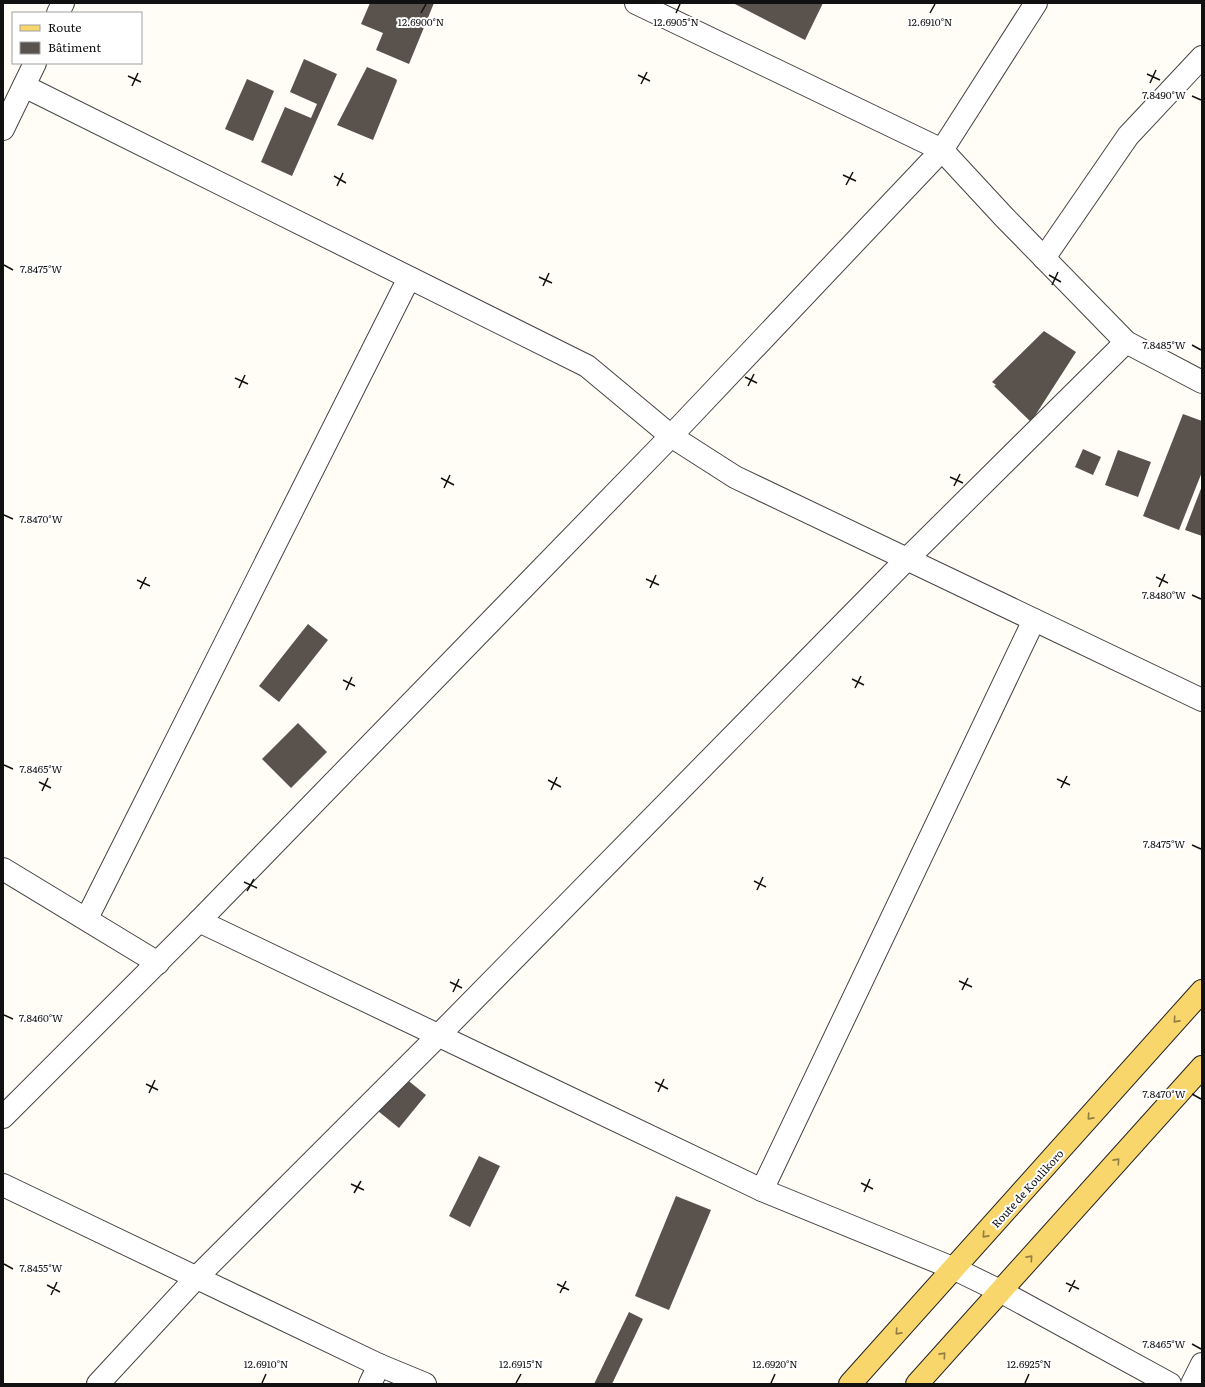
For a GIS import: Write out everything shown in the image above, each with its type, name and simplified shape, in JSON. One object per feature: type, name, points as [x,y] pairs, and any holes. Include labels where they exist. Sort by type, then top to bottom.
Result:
[{"type":"main road","name":"Route de Koulikoro","points":[[850,1384],[955,1269],[1202,991]]},
{"type":"main road","points":[[917,1384],[1202,1067]]},
{"type":"street","points":[[58,12],[63,3]]},
{"type":"street","points":[[636,3],[942,150],[1126,342],[1202,382]]},
{"type":"street","points":[[3,1117],[158,963],[671,436],[942,150],[1036,3]]},
{"type":"street","points":[[1044,258],[1128,136],[1202,57]]},
{"type":"street","points":[[3,129],[35,64]]},
{"type":"street","points":[[24,86],[587,366],[671,436],[735,477],[1202,700]]},
{"type":"street","points":[[87,918],[409,278]]},
{"type":"street","points":[[98,1384],[196,1278],[438,1036],[907,559],[1126,342]]},
{"type":"street","points":[[762,1190],[1034,620]]},
{"type":"street","points":[[3,869],[87,918],[158,963]]},
{"type":"street","points":[[199,921],[762,1190],[955,1269],[1000,1291],[1170,1384]]},
{"type":"street","points":[[3,1185],[196,1278],[374,1375],[425,1384]]},
{"type":"street","points":[[1192,1384],[1202,1364]]},
{"type":"building","points":[[370,3],[434,3],[409,64],[376,50],[383,33],[361,24]]},
{"type":"building","points":[[733,3],[823,3],[805,40]]},
{"type":"building","points":[[304,59],[337,74],[292,176],[261,162],[285,107],[311,118],[317,104],[290,92]]},
{"type":"building","points":[[367,67],[396,79],[397,81],[373,140],[337,125]]},
{"type":"building","points":[[247,79],[274,91],[253,141],[225,129]]},
{"type":"building","points":[[1044,331],[1076,352],[1031,422],[994,386],[996,385],[992,382]]},
{"type":"building","points":[[1183,414],[1202,421],[1202,472],[1179,530],[1143,516]]},
{"type":"building","points":[[1083,449],[1101,457],[1093,475],[1075,467]]},
{"type":"building","points":[[1118,450],[1151,462],[1138,497],[1105,485]]},
{"type":"building","points":[[1202,486],[1202,536],[1185,530]]},
{"type":"building","points":[[308,624],[328,640],[279,702],[259,686]]},
{"type":"building","points":[[298,723],[327,752],[291,788],[262,759]]},
{"type":"building","points":[[405,1078],[426,1095],[399,1128],[378,1111]]},
{"type":"building","points":[[479,1156],[500,1166],[470,1227],[449,1216]]},
{"type":"building","points":[[676,1196],[711,1210],[669,1310],[635,1296]]},
{"type":"building","points":[[629,1312],[643,1319],[612,1384],[594,1384]]}]
